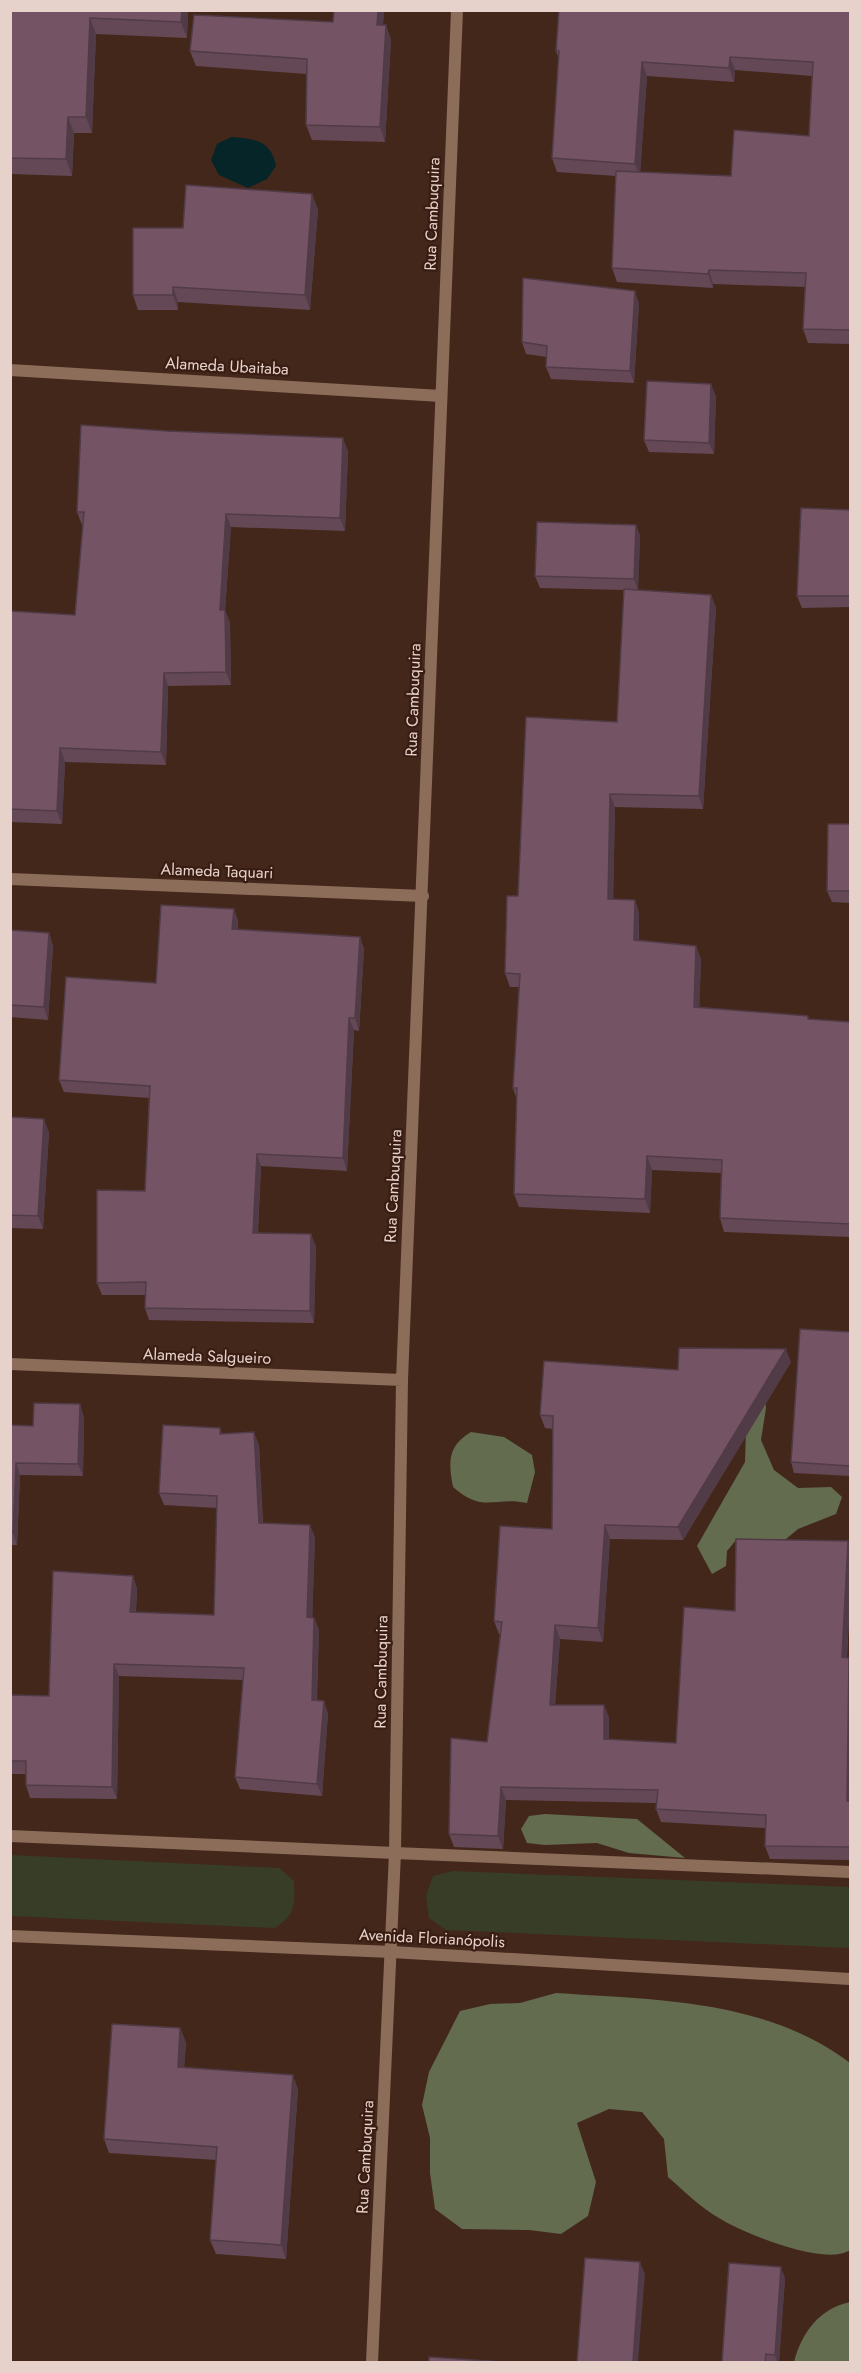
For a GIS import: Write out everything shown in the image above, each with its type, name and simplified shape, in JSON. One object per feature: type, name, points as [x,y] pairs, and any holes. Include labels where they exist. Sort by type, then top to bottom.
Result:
[{"type":"street","name":"Rua Cambuquira","points":[[372,2362],[392,1952],[402,1380],[457,10]]},
{"type":"street","name":"Alameda Ubaitaba","points":[[10,369],[441,396]]},
{"type":"street","name":"Alameda Taquari","points":[[10,879],[423,896]]},
{"type":"street","name":"Alameda Salgueiro","points":[[10,1364],[402,1380]]},
{"type":"street","points":[[10,1836],[850,1872]]},
{"type":"street","name":"Avenida Florianópolis","points":[[10,1936],[392,1952],[850,1979]]},
{"type":"green space","points":[[764,1393],[766,1408],[761,1440],[774,1470],[798,1488],[831,1487],[842,1497],[836,1514],[798,1529],[786,1539],[737,1539],[727,1551],[726,1566],[712,1574],[697,1546],[745,1462],[746,1430]]},
{"type":"green space","points":[[471,1432],[504,1437],[532,1455],[535,1472],[527,1503],[481,1502],[463,1495],[453,1487],[450,1469],[452,1455],[458,1443]]},
{"type":"green space","points":[[545,1814],[637,1819],[685,1858],[629,1853],[597,1843],[545,1845],[527,1843],[521,1829],[529,1816]]},
{"type":"green space","points":[[11,1855],[279,1868],[294,1881],[294,1903],[291,1913],[275,1928],[11,1916]]},
{"type":"green space","points":[[453,1871],[850,1887],[850,1948],[446,1930],[429,1918],[426,1896],[433,1876]]},
{"type":"green space","points":[[556,1993],[671,2001],[746,2015],[783,2026],[817,2042],[850,2063],[850,2250],[838,2254],[822,2254],[784,2246],[746,2232],[712,2214],[668,2177],[664,2139],[642,2112],[609,2109],[577,2123],[596,2182],[588,2216],[561,2234],[529,2230],[462,2229],[435,2209],[430,2173],[430,2138],[422,2105],[429,2072],[460,2011],[490,2004],[520,2003]]},
{"type":"green space","points":[[850,2302],[850,2362],[794,2362],[797,2351],[813,2323],[829,2310]]},
{"type":"water","points":[[231,137],[254,140],[266,146],[274,157],[276,166],[267,179],[248,188],[219,175],[211,160],[217,144]]},
{"type":"building","points":[[10,10],[182,10],[181,22],[90,18],[86,117],[68,117],[66,159],[10,158]]},
{"type":"building","points":[[334,10],[378,10],[377,25],[386,25],[380,127],[306,125],[307,59],[190,51],[194,15],[333,22]]},
{"type":"building","points":[[559,10],[850,10],[850,330],[803,329],[806,273],[709,270],[708,274],[612,268],[616,171],[731,176],[734,130],[809,136],[813,62],[730,57],[729,68],[642,62],[635,164],[552,158],[559,51],[556,51]]},
{"type":"building","points":[[186,185],[312,194],[305,295],[173,287],[173,295],[133,295],[133,228],[183,228]]},
{"type":"building","points":[[523,278],[635,291],[630,371],[546,367],[547,346],[522,342]]},
{"type":"building","points":[[647,381],[711,384],[709,443],[644,440]]},
{"type":"building","points":[[81,425],[343,438],[340,518],[226,514],[220,610],[225,610],[226,672],[164,673],[161,752],[60,748],[57,811],[10,809],[10,611],[75,615],[84,512],[77,512]]},
{"type":"building","points":[[801,508],[850,510],[850,596],[797,596]]},
{"type":"building","points":[[537,522],[636,525],[634,579],[535,576]]},
{"type":"building","points":[[624,589],[711,595],[699,796],[610,794],[608,899],[635,900],[634,940],[696,946],[694,1007],[808,1016],[808,1019],[850,1022],[850,1224],[720,1218],[722,1160],[647,1156],[645,1199],[514,1194],[517,1088],[513,1088],[520,974],[505,973],[507,896],[518,896],[526,717],[617,722]]},
{"type":"building","points":[[828,824],[850,824],[850,891],[827,891]]},
{"type":"building","points":[[161,905],[234,909],[232,929],[360,937],[355,1018],[349,1018],[343,1158],[257,1154],[253,1233],[311,1234],[310,1311],[145,1308],[146,1282],[97,1283],[97,1190],[145,1191],[150,1086],[59,1080],[66,977],[156,983]]},
{"type":"building","points":[[10,930],[49,933],[44,1007],[10,1005]]},
{"type":"building","points":[[10,1117],[44,1119],[38,1216],[10,1215]]},
{"type":"building","points":[[800,1329],[850,1332],[850,1466],[791,1462]]},
{"type":"building","points":[[679,1348],[786,1349],[678,1527],[605,1525],[598,1628],[555,1625],[550,1705],[604,1705],[604,1739],[676,1743],[684,1607],[735,1611],[736,1539],[848,1541],[842,1657],[849,1658],[847,1801],[850,1801],[850,1847],[765,1846],[766,1815],[656,1809],[658,1790],[501,1787],[498,1836],[449,1834],[451,1738],[487,1742],[502,1622],[494,1621],[500,1526],[552,1529],[553,1416],[540,1415],[544,1361],[678,1370]]},
{"type":"building","points":[[34,1403],[80,1404],[78,1464],[16,1463],[13,1533],[10,1532],[10,1425],[33,1426]]},
{"type":"building","points":[[163,1425],[220,1428],[220,1434],[254,1432],[259,1523],[310,1525],[307,1617],[314,1618],[312,1700],[324,1701],[317,1784],[235,1777],[244,1668],[114,1664],[112,1787],[26,1785],[26,1761],[10,1761],[10,1695],[49,1696],[53,1571],[133,1576],[130,1612],[214,1615],[217,1496],[159,1493]]},
{"type":"building","points":[[112,2024],[180,2028],[178,2067],[293,2075],[281,2245],[210,2240],[217,2147],[104,2139]]},
{"type":"building","points":[[585,2258],[640,2262],[633,2362],[577,2362]]},
{"type":"building","points":[[729,2263],[781,2267],[775,2355],[766,2354],[765,2362],[722,2362]]},
{"type":"building","points":[[429,2357],[502,2362],[429,2362]]}]
